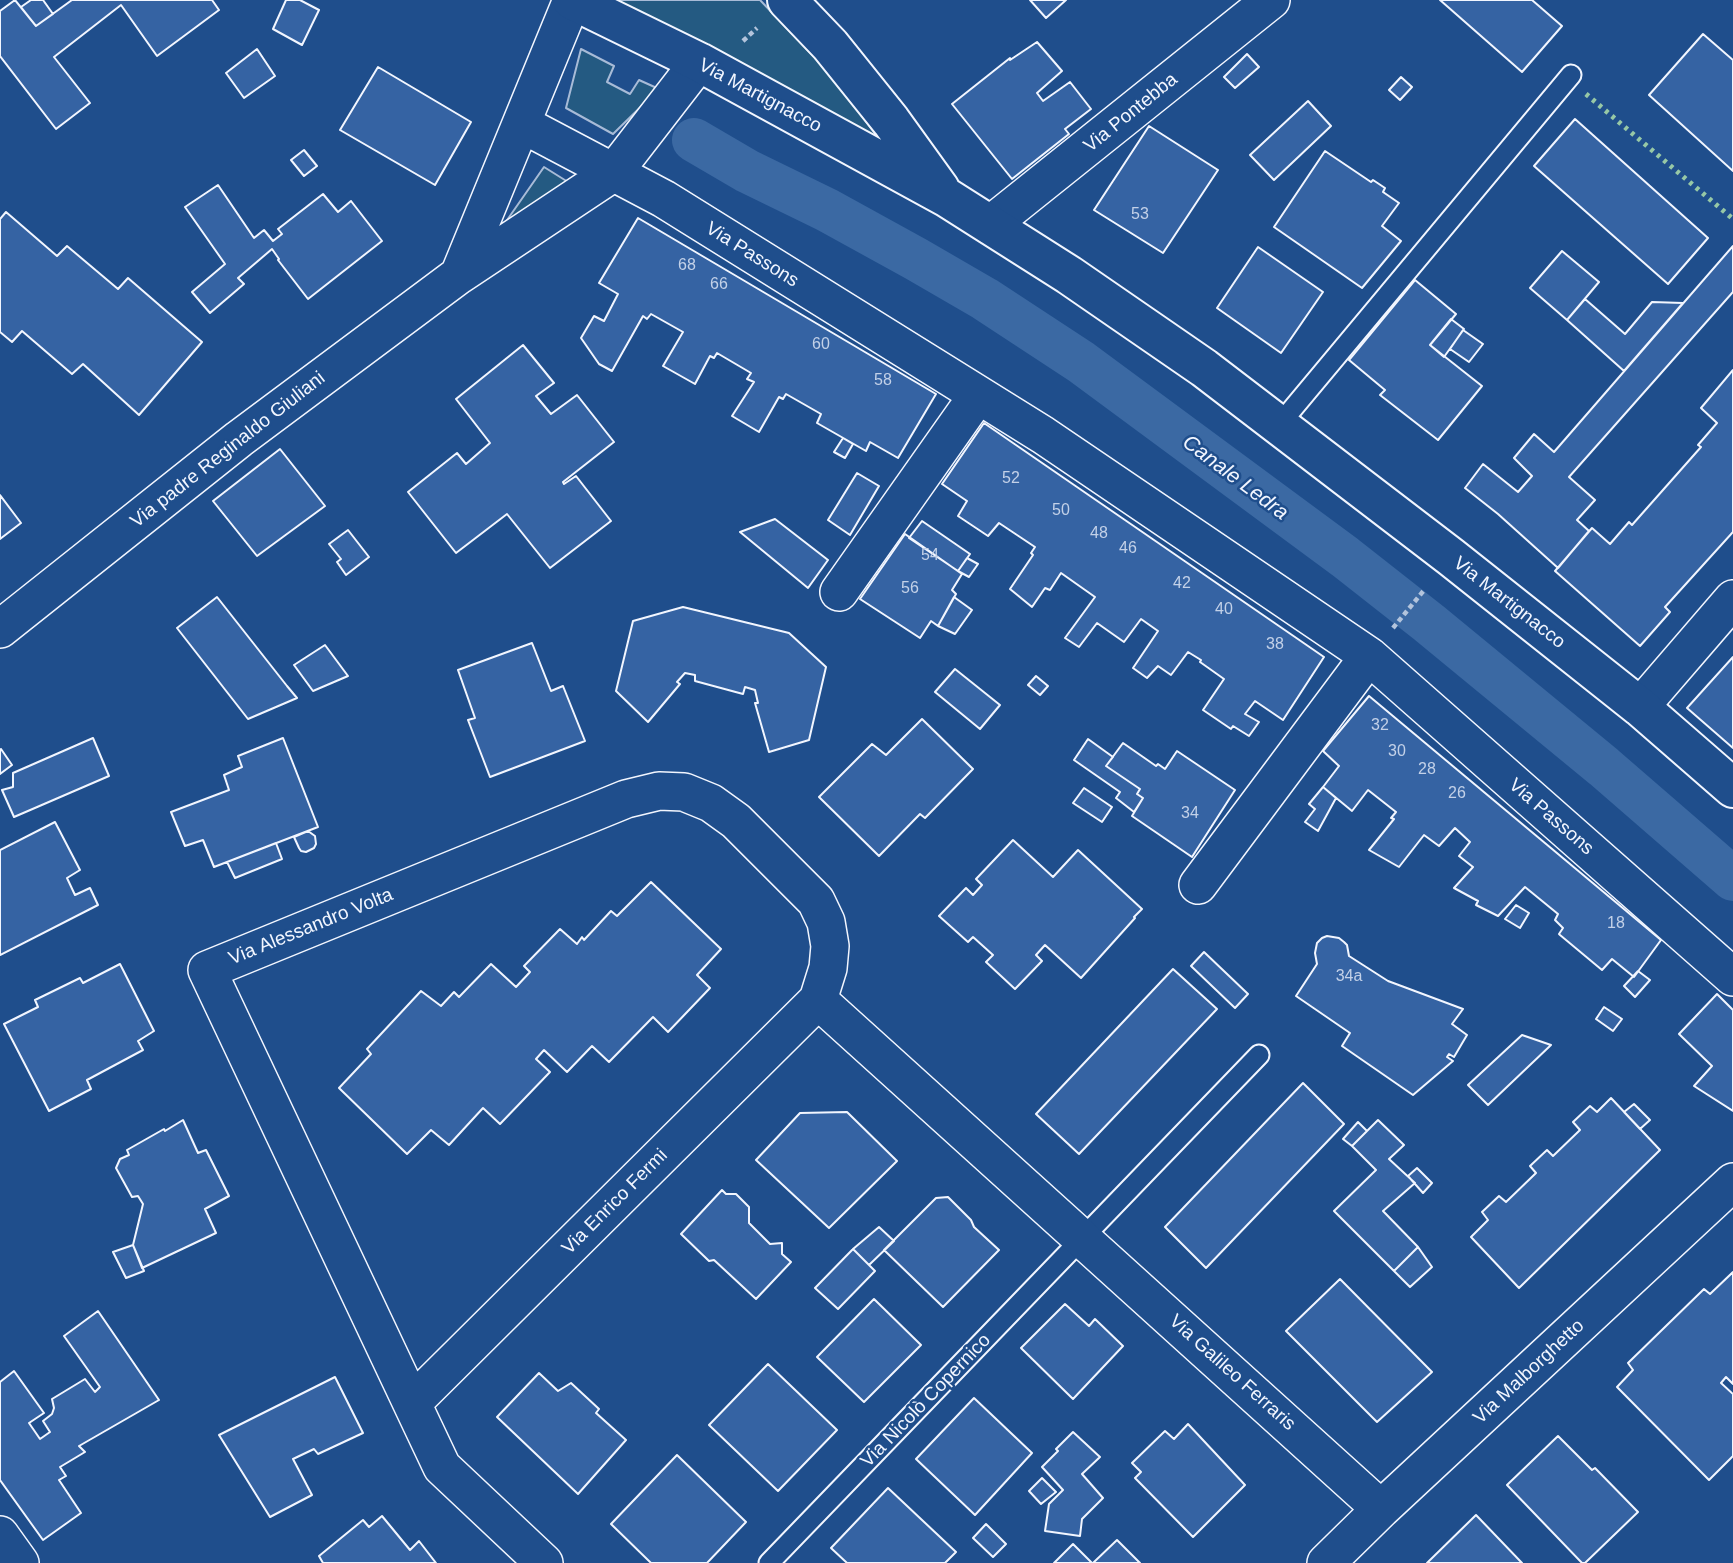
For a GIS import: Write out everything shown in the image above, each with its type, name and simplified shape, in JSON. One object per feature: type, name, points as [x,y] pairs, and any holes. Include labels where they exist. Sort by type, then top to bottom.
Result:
[{"type":"main road","name":"Via Martignacco","points":[[572,0],[699,62],[946,197],[1069,275],[1205,368],[1451,557],[1640,707],[1733,788]]},
{"type":"main road","name":"Via Martignacco","points":[[774,12],[830,45],[891,121],[946,197]]},
{"type":"street","points":[[459,275],[572,0]]},
{"type":"street","name":"Via Pontebba","points":[[990,225],[1271,0]]},
{"type":"street","name":"Via padre Reginaldo Giuliani","points":[[0,629],[239,439],[459,275],[614,172],[699,62]]},
{"type":"street","name":"Via Passons","points":[[522,124],[664,199],[1379,645],[1733,977]]},
{"type":"street","points":[[839,592],[978,394]]},
{"type":"street","points":[[1640,707],[1733,599]]},
{"type":"street","points":[[1198,885],[1379,645]]},
{"type":"street","name":"Via Alessandro Volta","points":[[544,1563],[442,1467],[208,970],[626,799],[659,791],[684,792],[711,803],[736,821],[816,901],[826,922],[830,946],[828,968],[818,1000]]},
{"type":"street","name":"Via Galileo Ferraris","points":[[818,1000],[1381,1508]]},
{"type":"street","name":"Via Enrico Fermi","points":[[412,1403],[818,1000]]},
{"type":"street","name":"Via Malborghetto","points":[[1326,1563],[1381,1508],[1733,1182]]},
{"type":"street","points":[[0,1535],[20,1563]]},
{"type":"lane","points":[[1279,425],[1571,75]]},
{"type":"lane","points":[[1082,1238],[1259,1055]]},
{"type":"lane","name":"Via Nicolò Copernico","points":[[769,1563],[1082,1238]]},
{"type":"path","points":[[742,42],[774,12]]},
{"type":"path","points":[[1379,645],[1428,585]]},
{"type":"shaded area","points":[[612,0],[760,0],[837,81],[888,152]]},
{"type":"shaded area","points":[[581,49],[614,66],[607,82],[630,94],[639,80],[659,89],[613,134],[566,108]]},
{"type":"shaded area","points":[[544,167],[568,182],[505,223]]},
{"type":"building","points":[[15,0],[36,26],[72,0],[212,0],[219,10],[157,56],[121,5],[54,57],[90,103],[56,129],[0,56],[0,11]]},
{"type":"building","points":[[31,0],[43,0],[53,14],[36,26],[21,7]]},
{"type":"building","points":[[286,0],[300,0],[319,10],[302,45],[273,29]]},
{"type":"building","points":[[1030,0],[1066,0],[1046,18]]},
{"type":"building","points":[[1440,0],[1532,0],[1562,26],[1522,72]]},
{"type":"building","points":[[1703,34],[1733,60],[1733,171],[1649,95]]},
{"type":"building","points":[[1037,42],[1062,71],[1037,93],[1043,101],[1070,82],[1091,109],[1065,129],[1069,134],[1012,179],[952,104],[1010,58]]},
{"type":"building","points":[[257,49],[275,76],[244,98],[226,73]]},
{"type":"building","points":[[1247,54],[1259,67],[1235,88],[1224,77]]},
{"type":"building","points":[[378,67],[471,122],[435,185],[340,130]]},
{"type":"building","points":[[1401,77],[1412,87],[1400,100],[1389,90]]},
{"type":"building","points":[[1308,101],[1331,126],[1274,180],[1250,155]]},
{"type":"building","points":[[1575,119],[1708,238],[1668,284],[1534,166]]},
{"type":"building","points":[[1149,126],[1218,170],[1163,253],[1094,210]]},
{"type":"building","points":[[304,150],[317,166],[304,176],[291,160]]},
{"type":"building","points":[[1325,151],[1371,182],[1373,180],[1385,188],[1383,192],[1399,203],[1382,226],[1401,241],[1362,288],[1274,227]]},
{"type":"building","points":[[218,185],[254,238],[264,230],[273,241],[282,234],[278,229],[323,194],[338,212],[351,201],[382,241],[308,299],[272,249],[238,278],[244,284],[210,313],[192,292],[225,264],[185,207]]},
{"type":"building","points":[[6,212],[57,256],[67,246],[118,289],[128,278],[202,342],[139,415],[83,364],[72,374],[22,331],[12,342],[0,332],[0,219]]},
{"type":"building","points":[[638,218],[936,394],[898,458],[870,442],[866,451],[817,423],[821,414],[786,394],[783,399],[779,397],[759,432],[732,416],[754,382],[747,379],[751,373],[717,353],[714,358],[710,356],[695,384],[663,366],[683,332],[651,314],[647,319],[643,316],[612,371],[599,364],[581,338],[594,316],[604,321],[618,294],[599,283]]},
{"type":"building","points":[[1733,246],[1733,292],[1569,477],[1595,500],[1577,520],[1589,531],[1558,568],[1465,488],[1483,464],[1518,492],[1532,476],[1514,458],[1534,434],[1554,452]]},
{"type":"building","points":[[1258,247],[1323,292],[1281,353],[1217,308]]},
{"type":"building","points":[[1562,251],[1599,282],[1567,320],[1530,288]]},
{"type":"building","points":[[1415,280],[1456,314],[1430,345],[1482,386],[1438,440],[1380,395],[1385,390],[1349,360]]},
{"type":"building","points":[[1585,299],[1625,334],[1652,302],[1683,303],[1624,371],[1567,320]]},
{"type":"building","points":[[1451,319],[1464,329],[1444,357],[1430,345]]},
{"type":"building","points":[[1463,330],[1483,344],[1469,362],[1450,349]]},
{"type":"building","points":[[523,345],[554,383],[536,396],[551,414],[577,395],[614,442],[563,482],[564,484],[576,476],[611,521],[550,568],[507,514],[456,553],[408,492],[457,453],[466,464],[490,443],[456,399]]},
{"type":"building","points":[[1733,370],[1733,532],[1665,607],[1670,612],[1640,646],[1555,571],[1592,528],[1610,544],[1629,522],[1632,525],[1701,447],[1698,445],[1717,423],[1701,408]]},
{"type":"building","points":[[984,423],[1324,657],[1283,720],[1255,701],[1245,714],[1259,722],[1249,736],[1233,726],[1231,729],[1203,710],[1224,679],[1188,652],[1171,675],[1158,666],[1147,678],[1133,668],[1158,631],[1141,619],[1124,642],[1097,623],[1079,647],[1065,638],[1095,597],[1061,573],[1050,590],[1045,588],[1032,607],[1010,589],[1033,555],[1031,553],[1035,547],[999,523],[988,536],[958,516],[967,501],[942,484]]},
{"type":"building","points":[[843,438],[853,444],[845,458],[834,452]]},
{"type":"building","points":[[280,449],[325,506],[257,556],[213,501]]},
{"type":"building","points":[[857,473],[879,486],[850,535],[828,520]]},
{"type":"building","points":[[0,495],[21,523],[0,539]]},
{"type":"building","points":[[775,519],[828,560],[808,588],[740,532]]},
{"type":"building","points":[[922,521],[970,554],[958,571],[909,538]]},
{"type":"building","points":[[348,530],[369,557],[346,575],[337,562],[341,559],[329,544]]},
{"type":"building","points":[[905,534],[962,574],[952,590],[956,594],[938,626],[931,621],[920,638],[860,599]]},
{"type":"building","points":[[967,558],[978,564],[969,577],[958,571]]},
{"type":"building","points":[[217,597],[297,698],[248,719],[177,628]]},
{"type":"building","points":[[954,597],[972,610],[955,634],[938,626]]},
{"type":"building","points":[[683,607],[789,633],[826,667],[809,740],[769,752],[755,703],[758,703],[755,690],[745,687],[743,694],[695,681],[695,675],[685,673],[677,682],[680,684],[648,722],[616,691],[633,621]]},
{"type":"building","points":[[532,643],[551,691],[563,686],[585,741],[490,777],[468,720],[475,718],[458,670]]},
{"type":"building","points":[[325,645],[348,676],[313,691],[294,665]]},
{"type":"building","points":[[1733,657],[1733,748],[1687,708]]},
{"type":"building","points":[[955,669],[1000,705],[980,729],[935,692]]},
{"type":"building","points":[[1036,676],[1048,686],[1040,695],[1028,685]]},
{"type":"building","points":[[1369,696],[1661,940],[1634,977],[1612,959],[1602,970],[1559,934],[1563,928],[1555,920],[1558,914],[1525,887],[1498,916],[1476,905],[1478,901],[1454,888],[1473,867],[1459,856],[1470,842],[1455,828],[1439,846],[1424,835],[1399,867],[1369,850],[1394,819],[1391,818],[1396,812],[1368,790],[1352,811],[1323,787],[1339,766],[1323,751]]},
{"type":"building","points":[[922,719],[973,769],[925,818],[920,814],[879,856],[819,797],[872,744],[886,755]]},
{"type":"building","points":[[93,738],[109,776],[14,817],[2,790],[13,787],[13,773]]},
{"type":"building","points":[[283,738],[318,827],[214,867],[203,840],[185,846],[171,812],[229,790],[224,775],[242,767],[238,756]]},
{"type":"building","points":[[1088,739],[1113,757],[1106,766],[1140,789],[1137,794],[1143,798],[1134,812],[1116,798],[1120,792],[1074,760]]},
{"type":"building","points":[[1123,743],[1156,766],[1158,764],[1165,769],[1177,751],[1235,790],[1192,857],[1132,816],[1143,798],[1137,794],[1140,789],[1106,766]]},
{"type":"building","points":[[0,750],[12,765],[0,774]]},
{"type":"building","points":[[1323,787],[1336,798],[1318,831],[1305,822],[1315,809],[1309,804]]},
{"type":"building","points":[[1084,788],[1112,807],[1102,822],[1073,803]]},
{"type":"building","points":[[55,822],[80,870],[67,878],[75,895],[90,888],[98,905],[0,955],[0,850]]},
{"type":"building","points":[[308,831],[315,836],[316,844],[306,852],[301,851],[294,837]]},
{"type":"building","points":[[1013,840],[1053,877],[1078,850],[1142,909],[1081,978],[1045,945],[1036,955],[1042,961],[1015,989],[986,962],[993,955],[973,937],[968,942],[939,916],[966,888],[973,895],[982,885],[976,879]]},
{"type":"building","points":[[276,843],[282,859],[235,878],[227,862]]},
{"type":"building","points":[[651,882],[721,949],[697,975],[710,988],[668,1032],[653,1017],[609,1062],[592,1046],[567,1072],[544,1050],[536,1059],[550,1072],[500,1124],[483,1108],[449,1145],[431,1130],[407,1154],[339,1088],[371,1054],[367,1049],[421,991],[441,1006],[454,992],[459,997],[491,964],[516,987],[530,972],[524,966],[560,929],[577,944],[611,911],[617,916]]},
{"type":"building","points":[[1516,905],[1529,913],[1520,928],[1505,919]]},
{"type":"building","points":[[1327,936],[1339,938],[1347,945],[1349,956],[1388,981],[1463,1009],[1452,1024],[1467,1035],[1454,1057],[1449,1054],[1447,1057],[1453,1061],[1413,1095],[1342,1046],[1350,1033],[1296,996],[1317,964],[1317,943]]},
{"type":"building","points":[[1204,952],[1248,994],[1235,1008],[1191,966]]},
{"type":"building","points":[[120,964],[154,1031],[138,1041],[143,1050],[87,1080],[91,1089],[49,1111],[4,1024],[38,1007],[35,1000],[80,978],[83,983]]},
{"type":"building","points":[[1173,969],[1217,1009],[1079,1154],[1036,1114]]},
{"type":"building","points":[[1638,971],[1650,980],[1635,997],[1624,986]]},
{"type":"building","points":[[1717,994],[1733,1010],[1733,1111],[1694,1086],[1712,1066],[1679,1034]]},
{"type":"building","points":[[1604,1007],[1622,1019],[1613,1031],[1596,1019]]},
{"type":"building","points":[[1522,1035],[1551,1045],[1488,1105],[1468,1085]]},
{"type":"building","points":[[1303,1083],[1344,1124],[1206,1268],[1165,1227]]},
{"type":"building","points":[[1611,1098],[1660,1150],[1519,1288],[1471,1237],[1488,1220],[1482,1212],[1499,1196],[1506,1202],[1536,1173],[1530,1166],[1547,1150],[1553,1156],[1580,1130],[1573,1122],[1590,1106],[1597,1112]]},
{"type":"building","points":[[1634,1104],[1650,1120],[1640,1129],[1624,1112]]},
{"type":"building","points":[[847,1112],[897,1161],[829,1228],[756,1160],[800,1113]]},
{"type":"building","points":[[183,1120],[198,1153],[206,1150],[229,1196],[205,1209],[216,1233],[142,1268],[133,1245],[143,1204],[138,1196],[132,1197],[116,1168],[120,1159],[129,1155],[127,1150]]},
{"type":"building","points":[[1378,1120],[1404,1145],[1389,1159],[1415,1183],[1383,1211],[1418,1247],[1394,1271],[1334,1211],[1376,1170],[1352,1146]]},
{"type":"building","points":[[1358,1122],[1367,1131],[1352,1146],[1343,1139]]},
{"type":"building","points":[[1417,1168],[1432,1183],[1423,1193],[1408,1176]]},
{"type":"building","points":[[722,1190],[726,1194],[736,1194],[749,1207],[749,1223],[770,1244],[782,1243],[782,1254],[791,1262],[756,1299],[681,1234]]},
{"type":"building","points":[[948,1197],[999,1250],[943,1307],[884,1250],[936,1198]]},
{"type":"building","points":[[879,1227],[894,1241],[869,1265],[853,1249]]},
{"type":"building","points":[[133,1245],[144,1271],[126,1278],[113,1252]]},
{"type":"building","points":[[1418,1247],[1432,1267],[1410,1287],[1394,1271]]},
{"type":"building","points":[[853,1249],[875,1271],[838,1309],[815,1288]]},
{"type":"building","points":[[1733,1272],[1733,1384],[1726,1377],[1721,1383],[1733,1394],[1733,1456],[1709,1480],[1617,1387],[1633,1370],[1628,1363],[1704,1289],[1710,1294]]},
{"type":"building","points":[[1340,1279],[1432,1372],[1377,1422],[1286,1331]]},
{"type":"building","points":[[874,1299],[921,1345],[864,1402],[817,1357]]},
{"type":"building","points":[[1065,1304],[1089,1326],[1095,1319],[1123,1346],[1073,1399],[1021,1348]]},
{"type":"building","points":[[98,1311],[159,1400],[79,1446],[85,1452],[60,1467],[66,1476],[59,1480],[81,1513],[43,1540],[0,1480],[0,1382],[14,1371],[44,1413],[29,1423],[40,1439],[50,1432],[43,1421],[52,1414],[52,1399],[85,1379],[95,1392],[100,1387],[64,1336]]},
{"type":"building","points":[[768,1364],[837,1430],[778,1491],[709,1425]]},
{"type":"building","points":[[539,1373],[558,1391],[571,1383],[599,1409],[596,1413],[626,1440],[578,1494],[497,1417]]},
{"type":"building","points":[[335,1377],[363,1433],[318,1454],[314,1449],[293,1459],[312,1495],[270,1517],[219,1435]]},
{"type":"building","points":[[974,1398],[1032,1453],[975,1515],[916,1459]]},
{"type":"building","points":[[1188,1424],[1245,1485],[1193,1537],[1135,1478],[1141,1472],[1132,1463],[1165,1431],[1174,1439]]},
{"type":"building","points":[[1073,1432],[1100,1457],[1082,1474],[1103,1498],[1082,1519],[1080,1536],[1045,1531],[1049,1504],[1063,1490],[1042,1467]]},
{"type":"building","points":[[1558,1436],[1592,1470],[1595,1468],[1638,1512],[1585,1563],[1582,1563],[1507,1485]]},
{"type":"building","points":[[677,1455],[746,1522],[707,1563],[651,1563],[611,1524]]},
{"type":"building","points":[[1042,1478],[1056,1492],[1041,1504],[1029,1491]]},
{"type":"building","points":[[888,1488],[956,1552],[945,1563],[847,1563],[831,1548]]},
{"type":"building","points":[[1476,1515],[1522,1563],[1427,1563]]},
{"type":"building","points":[[382,1516],[410,1550],[419,1541],[436,1563],[323,1563],[319,1556],[363,1520],[369,1527]]},
{"type":"building","points":[[986,1524],[1006,1544],[993,1557],[973,1538]]},
{"type":"building","points":[[1117,1540],[1140,1563],[1093,1563]]},
{"type":"building","points":[[1073,1544],[1092,1563],[1054,1563]]},
{"type":"waterway","name":"Canale Ledra","points":[[694,140],[747,171],[827,210],[916,259],[985,299],[1081,362],[1345,557],[1429,623],[1604,767],[1733,879]]},
{"type":"hedge","points":[[1586,94],[1733,219]]}]
